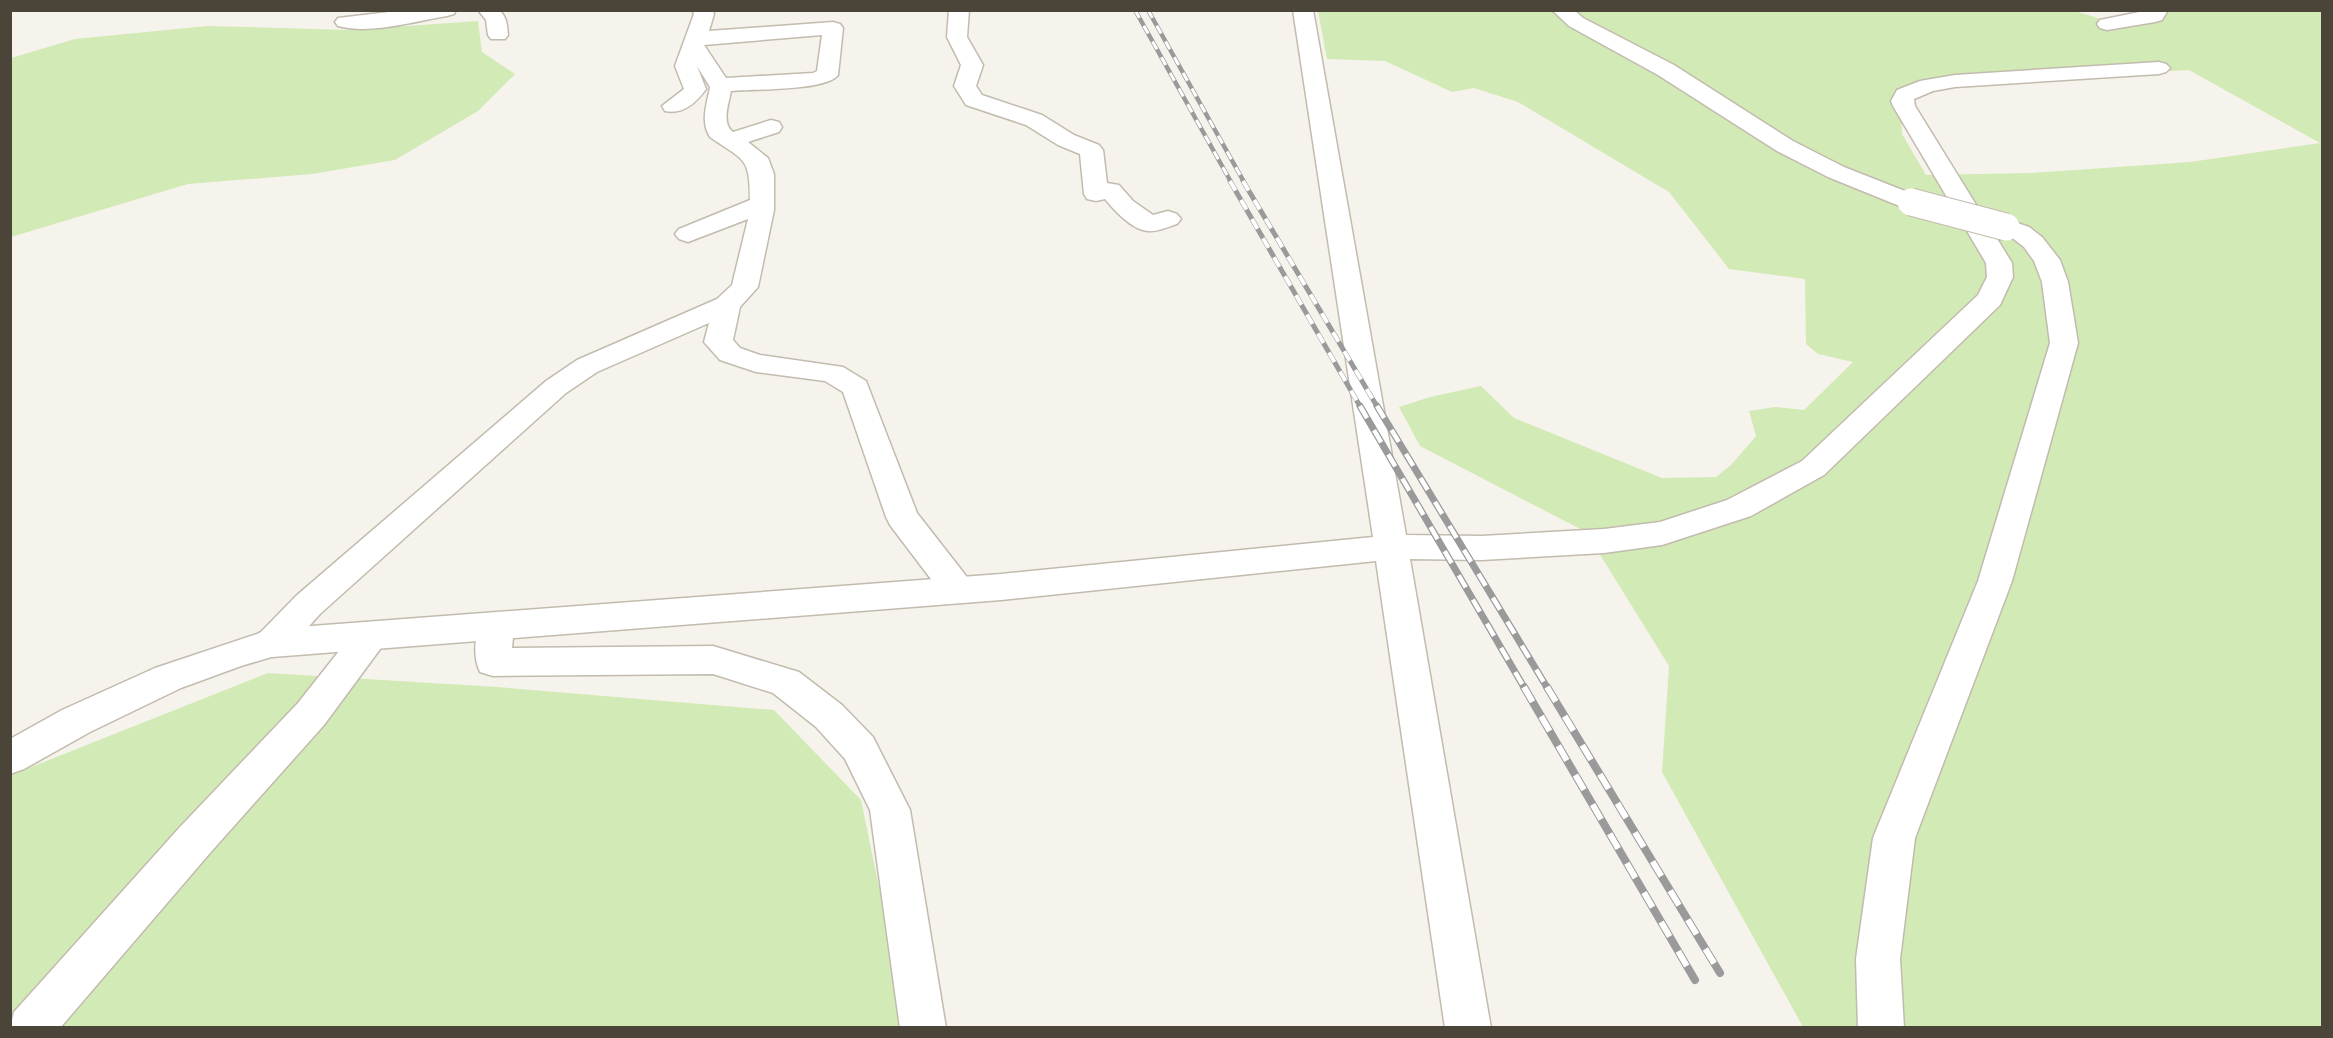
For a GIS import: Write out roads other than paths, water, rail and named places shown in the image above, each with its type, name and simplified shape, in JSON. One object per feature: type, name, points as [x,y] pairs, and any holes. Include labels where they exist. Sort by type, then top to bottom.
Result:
[{"type":"street","points":[[345,22],[376,21],[447,10]]},
{"type":"street","points":[[487,10],[496,18],[498,35]]},
{"type":"street","points":[[673,106],[689,97],[695,89],[686,66],[704,14],[702,10]]},
{"type":"street","points":[[959,10],[957,37],[972,65],[965,86],[974,100],[1034,120],[1066,140],[1091,150],[1096,194],[1110,190],[1124,206],[1149,224],[1168,219]]},
{"type":"street","points":[[1303,10],[1392,547],[1467,1028]]},
{"type":"street","points":[[1561,10],[1576,22],[1666,70],[1785,146],[1836,172],[1911,202],[2020,232],[2033,242],[2047,260],[2055,282],[2064,343],[1995,581],[1894,838],[1878,959],[1881,1028]]},
{"type":"street","points":[[2107,24],[2155,16],[2159,10]]},
{"type":"street","points":[[695,42],[833,28],[827,75],[816,79],[720,85]]},
{"type":"street","points":[[272,643],[308,605],[556,387],[587,366],[727,305],[745,287],[762,204],[762,174],[756,158],[718,132],[715,121],[720,85],[695,42]]},
{"type":"street","points":[[10,758],[76,721],[168,678],[233,654],[272,643],[958,590],[1392,547],[1482,548],[1604,541],[1662,533],[1739,508],[1813,468],[1990,299],[2000,277],[2000,263],[1904,106],[1902,101],[1905,95],[1928,86],[1955,81],[2159,68]]},
{"type":"street","points":[[729,140],[771,128]]},
{"type":"street","points":[[688,234],[762,204]]},
{"type":"street","points":[[727,305],[718,342],[730,354],[756,363],[833,373],[855,387],[902,517],[958,590]]},
{"type":"street","points":[[496,627],[493,662],[713,660],[786,682],[829,716],[859,748],[890,810],[923,1028]]},
{"type":"street","points":[[30,1028],[195,840],[311,714],[371,637]]},
{"type":"railway","points":[[1135,10],[1231,182]]},
{"type":"railway","points":[[1148,10],[1244,182]]},
{"type":"railway","points":[[1230,181],[1361,408]]},
{"type":"railway","points":[[1243,181],[1378,408]]},
{"type":"railway","points":[[1360,406],[1525,689]]},
{"type":"railway","points":[[1377,406],[1548,689]]},
{"type":"railway","points":[[1524,687],[1695,980]]},
{"type":"railway","points":[[1547,687],[1720,973]]}]
